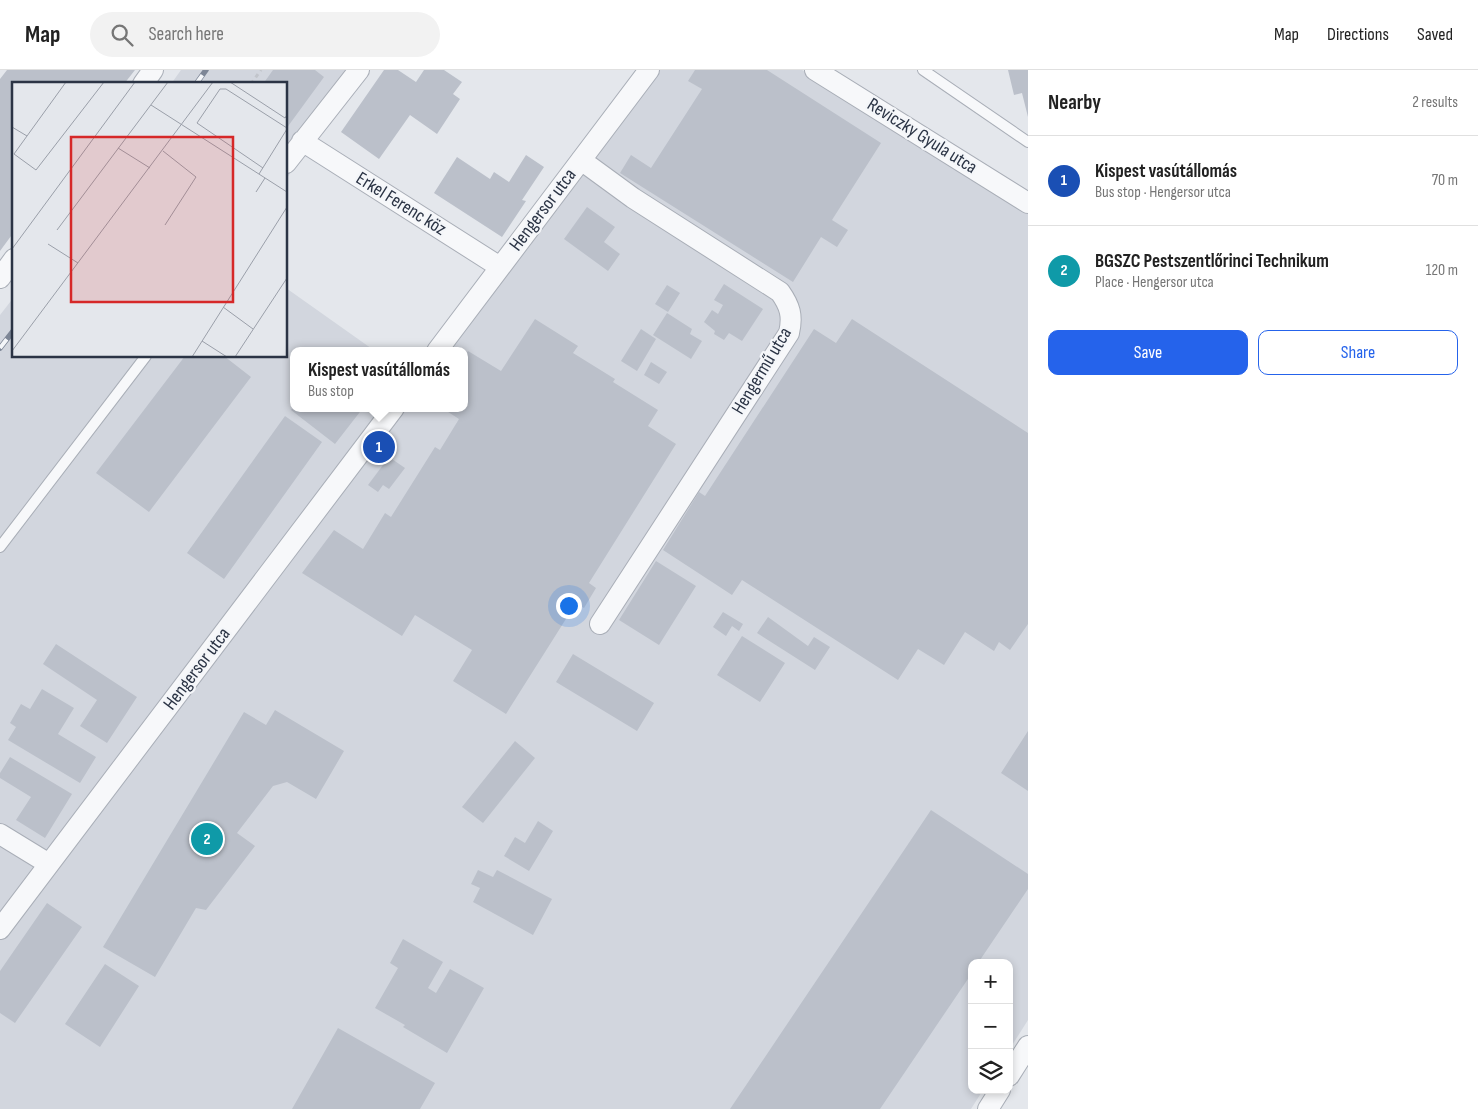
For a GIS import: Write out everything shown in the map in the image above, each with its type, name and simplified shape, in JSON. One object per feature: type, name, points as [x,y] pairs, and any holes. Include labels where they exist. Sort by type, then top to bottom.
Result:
[{"type":"street","points":[[144,82],[153,70]]},
{"type":"street","points":[[288,160],[359,70]]},
{"type":"street","name":"Hengersor utca","points":[[440,347],[649,70]]},
{"type":"street","name":"Reviczky Gyula utca","points":[[815,70],[1028,202]]},
{"type":"street","name":"Erkel Ferenc köz","points":[[302,141],[500,267]]},
{"type":"street","name":"Hengermű utca","points":[[581,160],[633,198],[780,292],[789,305],[792,320],[789,332],[600,624]]},
{"type":"street","points":[[0,278],[12,262]]},
{"type":"street","name":"Hengersor utca","points":[[0,929],[391,412]]},
{"type":"street","points":[[0,834],[49,864]]},
{"type":"street","points":[[1013,1070],[1028,1046]]},
{"type":"street","points":[[988,1109],[997,1094]]},
{"type":"lane","points":[[923,70],[1028,142]]},
{"type":"lane","points":[[0,547],[144,358]]},
{"type":"path","points":[[252,82],[261,70]]},
{"type":"shaded area","points":[[181,70],[367,70],[288,176],[288,82],[172,82]]},
{"type":"shaded area","points":[[660,70],[802,70],[1028,214],[1028,1020],[1013,1044],[1013,959],[968,959],[968,1094],[980,1094],[971,1109],[0,1109],[0,315],[12,300],[12,358],[288,358],[288,289],[369,347],[290,347],[290,412],[468,412],[468,347],[448,347]]},
{"type":"building","points":[[7,70],[135,70],[126,82],[12,82],[12,235],[0,251],[0,79]]},
{"type":"building","points":[[273,70],[315,70],[324,77],[288,126],[288,82],[264,82]]},
{"type":"building","points":[[384,70],[398,70],[416,82],[424,70],[444,70],[462,82],[453,94],[460,99],[437,134],[410,115],[379,159],[341,132]]},
{"type":"building","points":[[695,70],[767,70],[881,143],[832,220],[848,230],[837,247],[821,237],[793,282],[620,173],[631,155],[651,168],[702,89],[688,81]]},
{"type":"building","points":[[1008,70],[1028,70],[1028,117],[1022,93],[1014,95]]},
{"type":"building","points":[[526,155],[544,167],[522,200],[526,201],[502,237],[434,193],[457,157],[490,179],[494,172],[509,182]]},
{"type":"building","points":[[587,207],[615,227],[604,242],[620,254],[608,271],[564,239]]},
{"type":"building","points":[[724,284],[763,309],[742,341],[729,333],[724,340],[714,334],[715,331],[704,322],[712,310],[718,314],[723,305],[714,300]]},
{"type":"building","points":[[667,285],[680,293],[668,312],[655,304]]},
{"type":"building","points":[[667,313],[692,329],[690,334],[702,341],[691,359],[653,335]]},
{"type":"building","points":[[535,319],[578,346],[573,353],[615,379],[613,382],[658,410],[648,426],[676,444],[589,583],[596,588],[584,608],[576,603],[506,714],[453,681],[472,650],[415,615],[402,636],[302,573],[334,530],[363,549],[385,513],[391,517],[435,447],[440,450],[459,419],[448,412],[468,412],[468,351],[501,371]]},
{"type":"building","points":[[852,319],[1028,433],[1028,624],[1010,650],[999,642],[994,651],[965,632],[944,665],[918,649],[898,680],[742,580],[732,595],[663,550],[699,492],[705,496],[814,329],[836,343]]},
{"type":"building","points":[[641,329],[656,339],[637,371],[621,361]]},
{"type":"building","points":[[183,358],[227,358],[251,377],[149,512],[96,473]]},
{"type":"building","points":[[651,362],[667,372],[659,384],[644,375]]},
{"type":"building","points":[[294,412],[360,412],[335,444]]},
{"type":"building","points":[[285,416],[322,442],[224,579],[187,553]]},
{"type":"building","points":[[389,457],[405,468],[389,489],[383,485],[378,492],[368,485]]},
{"type":"building","points":[[656,561],[696,586],[659,645],[619,620]]},
{"type":"building","points":[[723,612],[743,624],[739,631],[732,626],[726,636],[713,627]]},
{"type":"building","points":[[768,617],[808,646],[814,637],[830,647],[815,670],[757,633]]},
{"type":"building","points":[[742,636],[785,663],[760,702],[717,675]]},
{"type":"building","points":[[56,644],[137,697],[107,743],[80,726],[97,700],[43,664]]},
{"type":"building","points":[[573,654],[654,703],[637,731],[556,682]]},
{"type":"building","points":[[42,689],[74,708],[58,734],[96,757],[80,783],[8,740],[16,727],[10,723],[21,704],[30,709]]},
{"type":"building","points":[[275,710],[344,751],[316,799],[287,782],[273,786],[237,833],[255,846],[206,910],[196,908],[155,977],[103,947],[244,712],[266,725]]},
{"type":"building","points":[[1028,731],[1028,791],[1001,773]]},
{"type":"building","points":[[515,741],[535,758],[483,823],[462,807]]},
{"type":"building","points":[[10,757],[72,794],[45,838],[16,820],[31,797],[0,778],[0,773]]},
{"type":"building","points":[[931,810],[1028,874],[1028,889],[981,959],[968,959],[968,979],[880,1109],[730,1109]]},
{"type":"building","points":[[538,821],[553,831],[529,871],[504,856],[515,837],[525,843]]},
{"type":"building","points":[[478,870],[493,877],[497,870],[552,899],[533,935],[473,902],[480,888],[471,884]]},
{"type":"building","points":[[47,903],[82,927],[15,1023],[0,1013],[0,971]]},
{"type":"building","points":[[403,939],[443,962],[428,988],[436,993],[450,969],[484,988],[447,1053],[375,1008],[398,968],[390,963]]},
{"type":"building","points":[[105,964],[139,986],[100,1047],[65,1024]]},
{"type":"building","points":[[338,1028],[435,1083],[420,1109],[292,1109]]},
{"type":"railway","points":[[197,82],[206,70]]},
{"type":"railway","points":[[0,348],[12,333]]},
{"type":"place","name":"Kispest vasútállomás","points":[[379,447]]},
{"type":"place","name":"BGSZC Pestszentlőrinci Technikum","points":[[207,839]]}]
